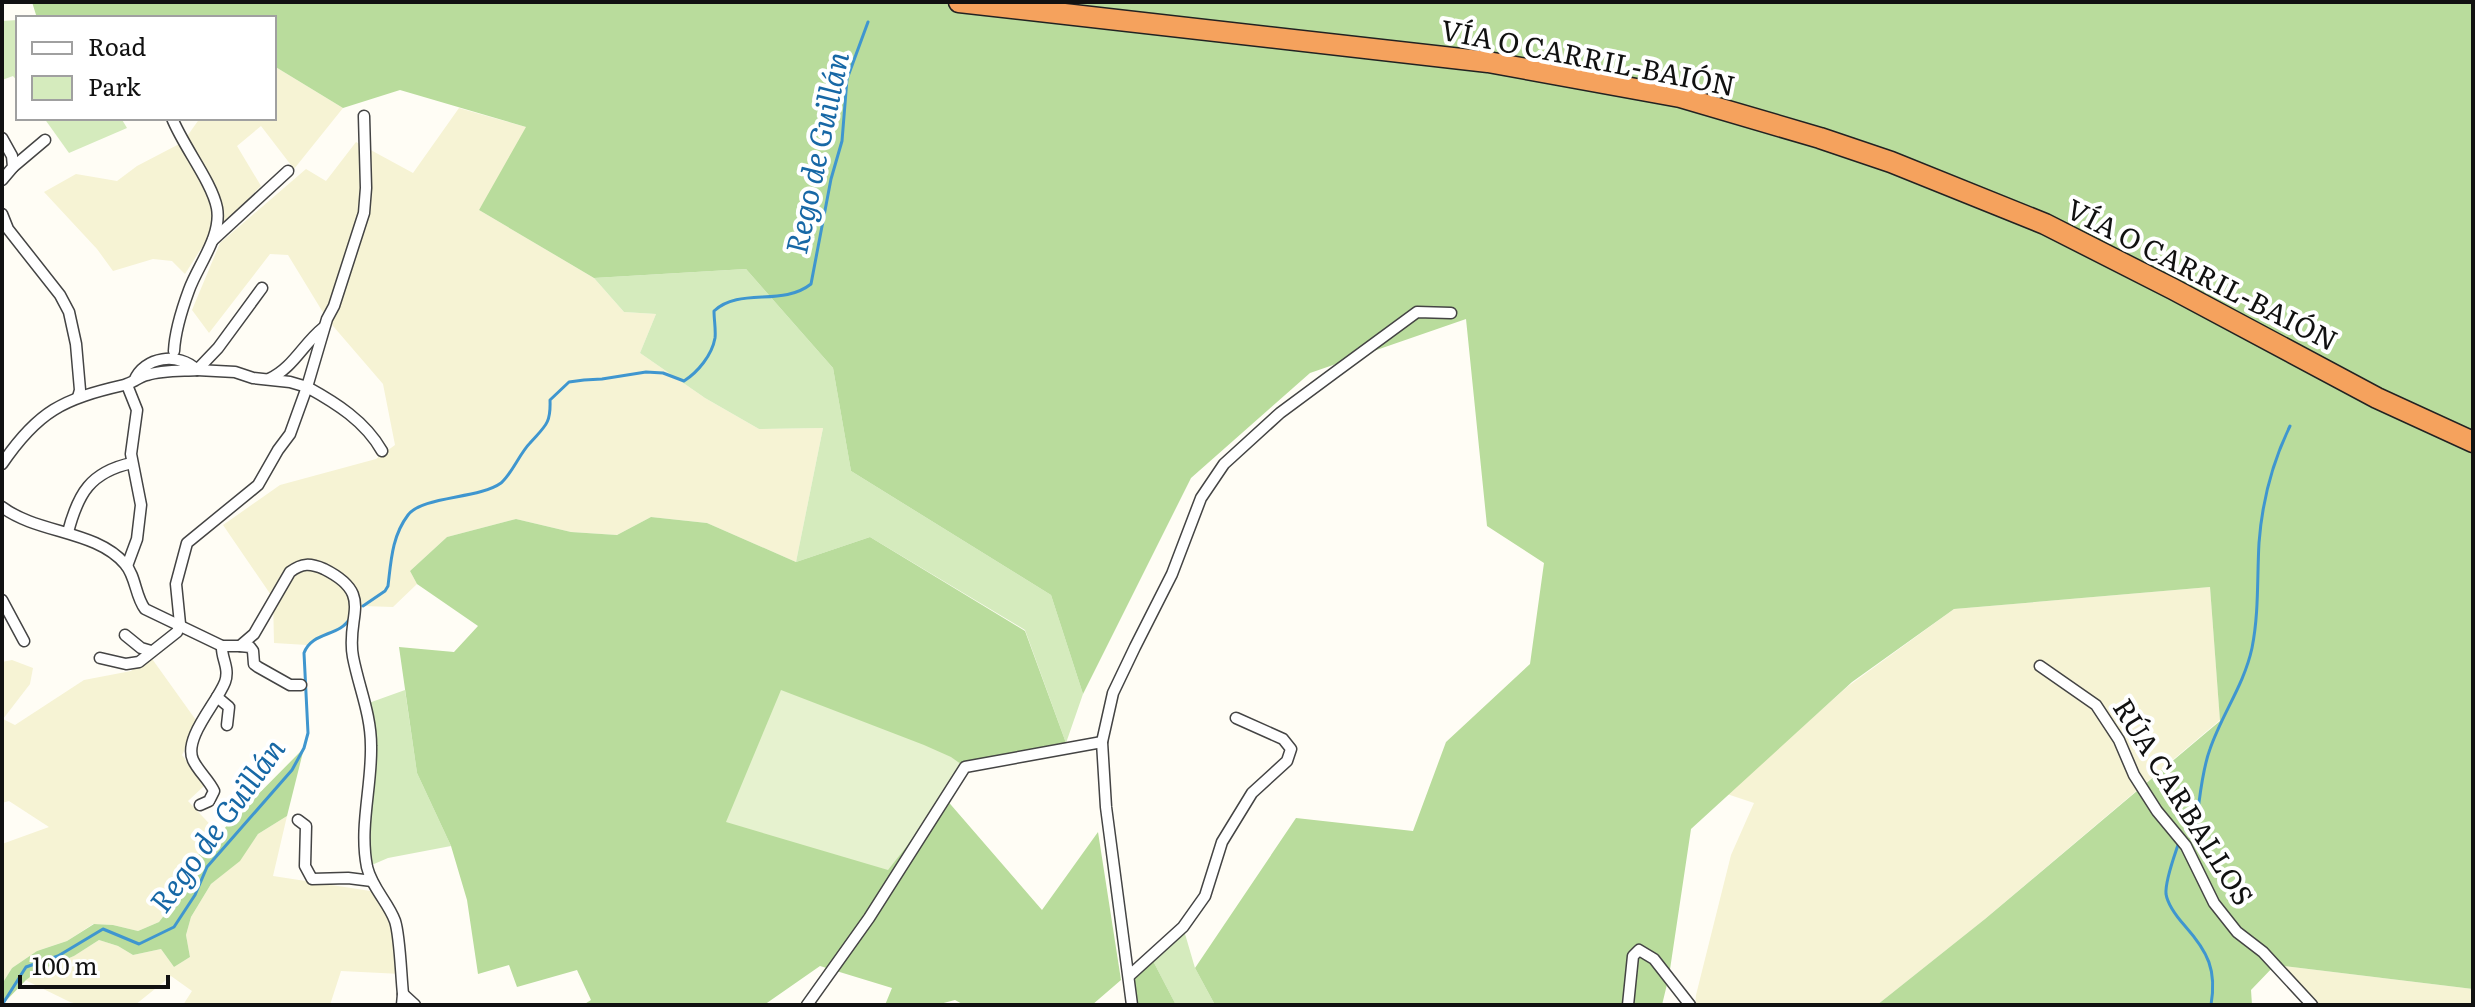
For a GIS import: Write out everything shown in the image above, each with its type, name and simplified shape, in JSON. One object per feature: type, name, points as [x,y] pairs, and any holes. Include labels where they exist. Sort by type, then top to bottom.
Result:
[{"type":"highway","name":"VÍA O CARRIL-BAIÓN","points":[[959,2],[1488,62],[1680,97],[1820,138],[1904,167],[2045,224],[2377,398],[2473,442]]},
{"type":"street","points":[[100,658],[126,664],[139,662],[177,632],[180,624],[176,584],[187,543],[258,485],[290,434],[364,213],[364,116]]},
{"type":"street","points":[[172,371],[189,291],[212,241],[218,212],[215,199],[173,120]]},
{"type":"street","points":[[2,138],[12,156],[13,167]]},
{"type":"street","points":[[2,180],[45,140]]},
{"type":"street","points":[[212,241],[288,171]]},
{"type":"street","points":[[2,214],[5,232],[60,295],[69,312],[76,344],[78,397]]},
{"type":"street","points":[[197,370],[218,348],[262,288]]},
{"type":"street","points":[[1132,1005],[1106,807],[1102,742],[1113,693],[1172,574],[1201,498],[1224,464],[1280,413],[1417,312],[1451,313]]},
{"type":"street","points":[[267,380],[290,365],[325,327]]},
{"type":"street","points":[[131,383],[144,367],[175,355],[197,370]]},
{"type":"street","points":[[2,464],[27,430],[45,415],[78,397],[131,383],[146,375],[197,370],[223,370],[307,387],[356,418],[382,451]]},
{"type":"street","points":[[127,566],[141,520],[140,497],[132,463],[137,410],[131,383]]},
{"type":"street","points":[[68,532],[74,508],[90,483],[132,463]]},
{"type":"street","points":[[2,507],[31,524],[68,532],[106,549],[127,566],[145,609],[222,646],[250,647],[254,664],[258,667],[290,685],[301,685]]},
{"type":"street","points":[[240,646],[254,634],[290,572],[298,566],[312,564],[347,584],[356,606],[351,638],[353,657],[371,727],[365,816],[367,867],[395,921],[402,999],[415,1005]]},
{"type":"street","points":[[2,600],[24,641]]},
{"type":"street","points":[[125,635],[141,648],[151,651]]},
{"type":"street","points":[[200,805],[209,801],[214,791],[193,759],[191,747],[226,679],[227,666],[221,652],[222,646]]},
{"type":"street","name":"RÚA CARBALLOS","points":[[2040,666],[2096,705],[2119,740],[2134,775],[2157,811],[2186,846],[2214,903],[2237,932],[2263,952],[2312,1005]]},
{"type":"street","points":[[217,697],[229,707],[227,725]]},
{"type":"street","points":[[1129,976],[1183,927],[1205,896],[1222,842],[1252,793],[1287,761],[1291,749],[1283,739],[1236,718]]},
{"type":"street","points":[[807,1005],[869,918],[965,767],[1102,742]]},
{"type":"street","points":[[298,820],[306,826],[305,866],[312,879],[372,881]]},
{"type":"street","points":[[1628,1005],[1633,956],[1639,950],[1654,959],[1690,1005]]},
{"type":"shaded area","points":[[573,59],[479,210],[594,278],[624,312],[656,314],[640,353],[705,398],[759,429],[823,428],[796,562],[707,523],[651,517],[617,535],[571,532],[516,519],[447,537],[410,571],[417,584],[393,607],[363,606],[342,628],[307,645],[274,643],[273,598],[223,525],[280,485],[376,459],[395,445],[383,384],[327,319],[288,255],[270,254],[209,333],[192,310],[220,243],[306,169],[326,181],[356,142],[413,173],[459,108],[526,127]]},
{"type":"shaded area","points":[[276,67],[343,108],[294,169],[261,126],[237,146],[261,186],[206,241],[185,274],[172,261],[153,259],[113,271],[97,249],[44,192],[76,174],[117,181],[137,166],[183,142],[199,120],[276,120]]},
{"type":"shaded area","points":[[2210,587],[2220,720],[1985,919],[1877,1005],[1695,1005],[1731,855],[1754,803],[1727,794],[1847,687],[1954,609]]},
{"type":"shaded area","points":[[150,656],[198,723],[182,755],[205,785],[188,801],[219,834],[194,859],[175,901],[159,922],[138,931],[93,924],[67,941],[37,951],[12,968],[2,984],[2,844],[49,827],[9,801],[2,803],[2,662],[12,660],[33,668],[30,684],[3,719],[15,725],[84,680],[131,671]]},
{"type":"shaded area","points":[[287,816],[273,876],[377,892],[395,921],[401,974],[341,971],[330,1005],[183,1005],[192,991],[171,976],[135,1005],[81,1005],[25,980],[99,940],[133,955],[161,949],[174,967],[190,957],[186,935],[191,917],[211,884],[239,861],[258,834]]},
{"type":"shaded area","points":[[2275,965],[2473,989],[2473,1005],[2312,1005]]},
{"type":"green space","points":[[32,2],[2473,2],[2473,989],[2275,965],[2251,990],[2252,1005],[1877,1005],[1985,919],[2220,721],[2210,587],[1954,609],[1852,682],[1691,829],[1662,1005],[1215,1005],[1195,968],[1296,818],[1413,831],[1446,742],[1530,664],[1544,563],[1487,526],[1466,319],[1310,373],[1191,478],[1083,694],[1051,595],[851,471],[833,368],[746,269],[594,278],[479,210],[526,127],[400,90],[343,108],[276,67],[276,16],[36,16]]},
{"type":"green space","points":[[16,20],[16,80],[13,76],[2,80],[2,21]]},
{"type":"green space","points":[[45,120],[122,120],[127,128],[69,153]]},
{"type":"green space","points":[[746,269],[833,368],[851,471],[1051,595],[1083,694],[1066,743],[1025,630],[870,537],[796,562],[823,428],[759,429],[705,398],[640,353],[656,314],[624,312],[594,278]]},
{"type":"green space","points":[[651,517],[707,523],[796,562],[870,537],[1025,631],[1066,743],[965,767],[945,798],[1042,910],[1098,832],[1121,980],[1092,1005],[964,1005],[955,1000],[936,1005],[885,1005],[892,988],[820,966],[764,1005],[583,1005],[591,1000],[577,970],[517,987],[509,965],[478,974],[467,900],[451,846],[417,773],[399,647],[454,652],[478,626],[417,584],[410,571],[447,537],[516,519],[571,532],[617,535]]},
{"type":"green space","points":[[405,690],[417,773],[451,846],[388,858],[367,867],[366,704]]},
{"type":"green space","points":[[781,690],[924,745],[965,767],[945,798],[888,870],[726,822]]},
{"type":"green space","points":[[304,748],[287,816],[258,834],[240,861],[211,884],[191,917],[186,935],[190,957],[174,967],[161,949],[133,955],[99,940],[74,956],[38,971],[2,1005],[2,984],[12,968],[37,951],[67,941],[94,924],[138,931],[159,922],[175,901],[194,859]]},
{"type":"green space","points":[[1183,927],[1195,968],[1215,1005],[1176,1005],[1151,957]]},
{"type":"green space","points":[[1151,957],[1176,1005],[1132,1005],[1129,976]]},
{"type":"waterway","name":"Rego de Guillán","points":[[363,606],[388,586],[395,540],[408,515],[425,504],[479,492],[501,483],[546,424],[550,400],[569,382],[646,372],[663,373],[684,381],[699,368],[711,351],[715,338],[714,311],[736,300],[787,295],[811,284],[831,179],[842,141],[847,79],[868,22]]},
{"type":"waterway","points":[[2194,834],[2207,759],[2252,648],[2263,513],[2273,468],[2290,426]]},
{"type":"waterway","name":"Rego de Guillán","points":[[2,1005],[26,967],[58,956],[103,929],[139,944],[174,927],[195,895],[207,867],[292,770],[308,733],[304,653],[313,641],[340,628],[350,618]]},
{"type":"waterway","points":[[2178,845],[2166,894],[2173,911],[2200,944],[2209,962],[2213,982],[2211,1005]]}]
